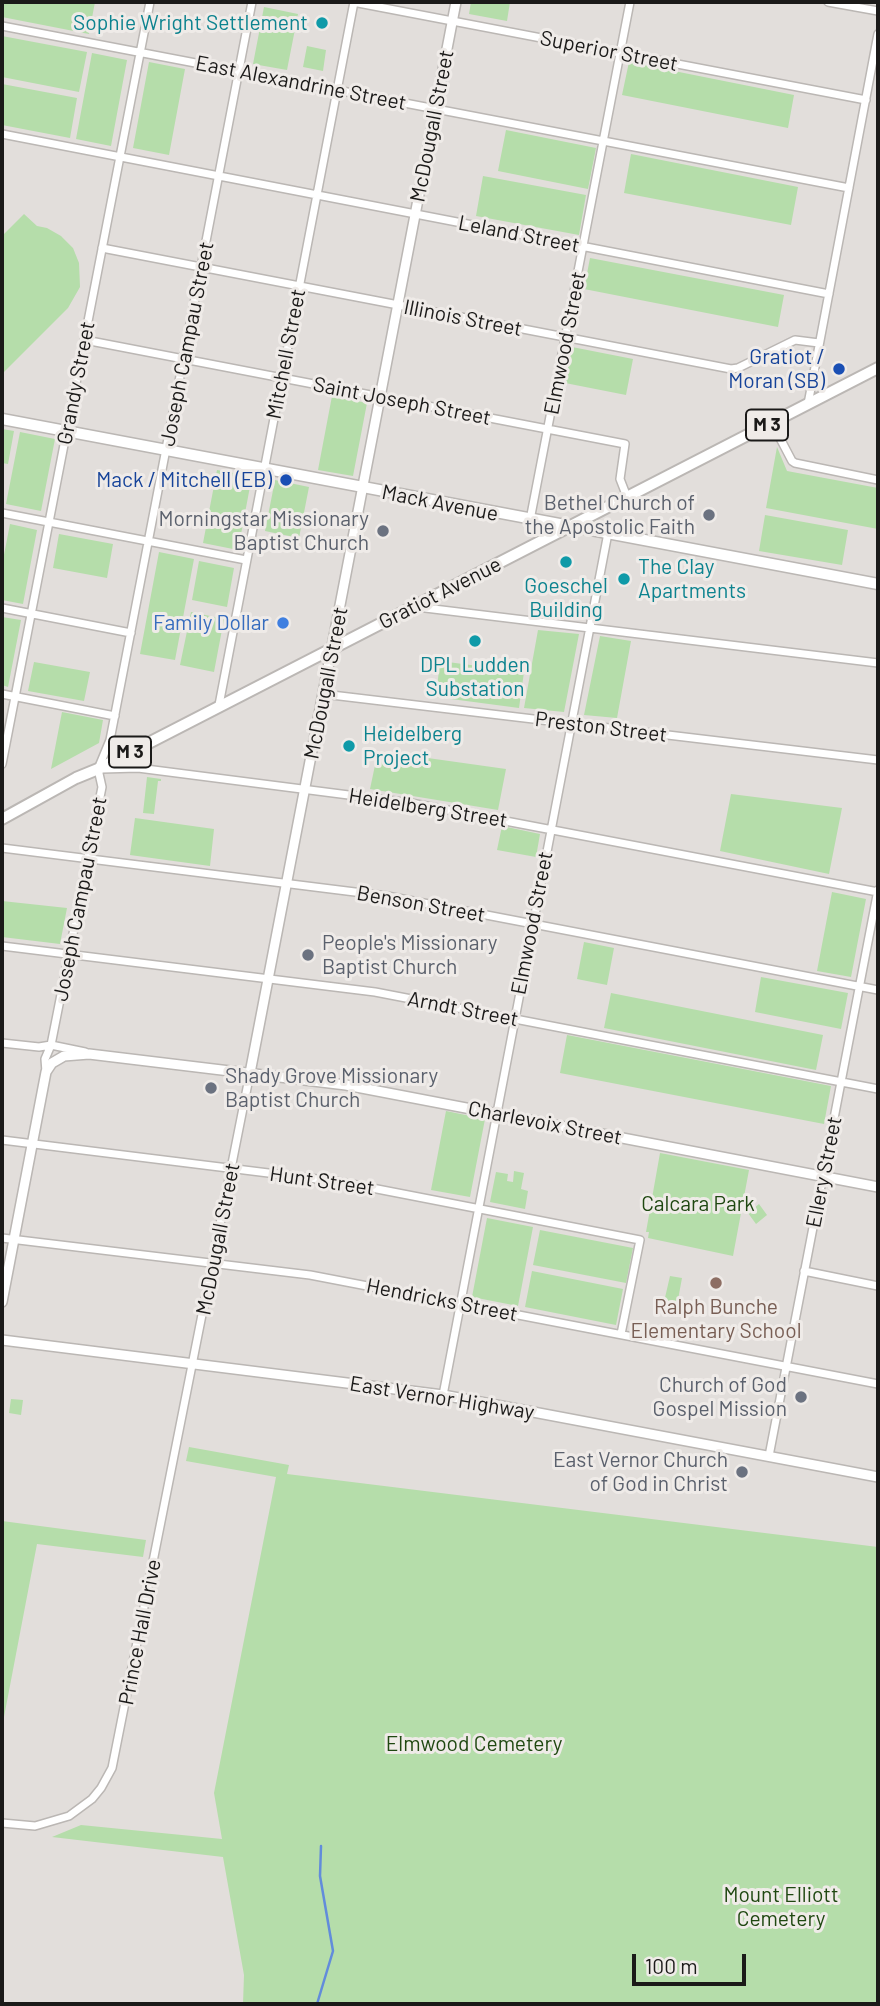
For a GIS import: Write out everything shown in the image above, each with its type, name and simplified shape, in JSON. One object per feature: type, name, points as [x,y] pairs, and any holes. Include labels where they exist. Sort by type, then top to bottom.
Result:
[{"type":"main road","name":"Gratiot Avenue","points":[[2,818],[878,368]]},
{"type":"main road","name":"Mack Avenue","points":[[2,419],[878,584]]},
{"type":"street","name":"Grandy Street","points":[[2,764],[150,2]]},
{"type":"street","name":"Joseph Campau Street","points":[[2,1302],[46,1072],[45,1059],[51,1045],[102,787],[98,769],[110,740],[115,716],[252,2]]},
{"type":"street","name":"Superior Street","points":[[353,2],[866,100]]},
{"type":"street","name":"Mitchell Street","points":[[219,705],[353,2]]},
{"type":"street","name":"McDougall Street","points":[[193,1363],[456,2]]},
{"type":"street","name":"Elmwood Street","points":[[530,520],[630,2]]},
{"type":"street","points":[[828,2],[878,12]]},
{"type":"street","name":"East Alexandrine Street","points":[[2,26],[849,188]]},
{"type":"street","points":[[807,404],[878,34]]},
{"type":"street","name":"Leland Street","points":[[2,134],[829,294]]},
{"type":"street","name":"Illinois Street","points":[[102,248],[735,369],[795,340],[819,343]]},
{"type":"street","name":"Saint Joseph Street","points":[[85,340],[625,444],[620,479],[626,497]]},
{"type":"street","points":[[772,422],[792,461],[878,480]]},
{"type":"street","points":[[2,513],[246,560]]},
{"type":"street","name":"Elmwood Street","points":[[443,1395],[608,533]]},
{"type":"street","points":[[412,606],[878,663]]},
{"type":"street","points":[[2,608],[131,633]]},
{"type":"street","points":[[2,694],[115,716]]},
{"type":"street","name":"Preston Street","points":[[323,694],[878,760]]},
{"type":"street","name":"Heidelberg Street","points":[[98,769],[138,768],[411,803],[878,890]]},
{"type":"street","name":"Benson Street","points":[[2,848],[387,896],[878,990]]},
{"type":"street","name":"Ellery Street","points":[[769,1456],[878,890]]},
{"type":"street","name":"Arndt Street","points":[[2,946],[375,992],[878,1089]]},
{"type":"street","name":"Charlevoix Street","points":[[2,1043],[39,1047],[51,1045],[89,1054],[346,1085],[878,1187]]},
{"type":"street","points":[[46,1072],[59,1058],[89,1054]]},
{"type":"street","name":"Hunt Street","points":[[2,1140],[341,1182],[640,1240],[621,1334]]},
{"type":"street","name":"Hendricks Street","points":[[2,1238],[310,1275],[878,1384]]},
{"type":"street","points":[[804,1271],[878,1286]]},
{"type":"street","name":"East Vernor Highway","points":[[2,1340],[443,1395],[878,1477]]},
{"type":"street","name":"Prince Hall Drive","points":[[2,1823],[35,1826],[69,1816],[92,1799],[112,1769],[193,1363]]},
{"type":"green space","points":[[2,2],[95,2],[89,34],[2,17]]},
{"type":"green space","points":[[471,2],[510,2],[507,21],[469,14]]},
{"type":"green space","points":[[264,7],[298,14],[287,70],[253,64]]},
{"type":"green space","points":[[2,36],[87,52],[79,92],[2,77]]},
{"type":"green space","points":[[307,46],[326,50],[323,71],[303,67]]},
{"type":"green space","points":[[92,53],[127,60],[111,146],[76,139]]},
{"type":"green space","points":[[149,62],[185,69],[169,155],[133,148]]},
{"type":"green space","points":[[629,62],[794,95],[788,128],[622,95]]},
{"type":"green space","points":[[2,84],[77,98],[70,138],[2,125]]},
{"type":"green space","points":[[506,130],[596,148],[588,189],[498,171]]},
{"type":"green space","points":[[631,154],[798,187],[791,225],[624,193]]},
{"type":"green space","points":[[483,176],[586,195],[579,235],[476,216]]},
{"type":"green space","points":[[24,214],[37,226],[61,236],[73,248],[79,263],[80,287],[68,308],[2,374],[2,236]]},
{"type":"green space","points":[[590,258],[784,295],[778,327],[584,289]]},
{"type":"green space","points":[[572,347],[633,359],[626,395],[565,383]]},
{"type":"green space","points":[[332,396],[367,403],[353,476],[318,470]]},
{"type":"green space","points":[[2,429],[14,431],[8,464],[2,463]]},
{"type":"green space","points":[[20,432],[55,439],[41,511],[6,504]]},
{"type":"green space","points":[[777,447],[787,471],[878,488],[878,529],[766,508]]},
{"type":"green space","points":[[217,470],[252,476],[238,550],[203,543]]},
{"type":"green space","points":[[275,480],[309,487],[299,538],[265,531]]},
{"type":"green space","points":[[765,515],[848,530],[842,565],[759,551]]},
{"type":"green space","points":[[10,524],[37,530],[23,604],[2,600],[2,565]]},
{"type":"green space","points":[[59,534],[113,544],[107,578],[53,568]]},
{"type":"green space","points":[[159,552],[194,559],[175,660],[140,654]]},
{"type":"green space","points":[[199,561],[234,568],[227,607],[192,600]]},
{"type":"green space","points":[[191,612],[224,619],[214,672],[180,665]]},
{"type":"green space","points":[[2,617],[21,620],[8,687],[2,685]]},
{"type":"green space","points":[[538,630],[579,634],[564,712],[524,708]]},
{"type":"green space","points":[[600,636],[631,641],[617,718],[584,715]]},
{"type":"green space","points":[[440,661],[524,672],[519,708],[436,697]]},
{"type":"green space","points":[[34,662],[90,672],[84,701],[28,691]]},
{"type":"green space","points":[[62,712],[103,720],[99,743],[51,769]]},
{"type":"green space","points":[[378,751],[506,769],[498,810],[370,789]]},
{"type":"green space","points":[[147,777],[161,779],[158,781],[154,814],[143,813]]},
{"type":"green space","points":[[731,794],[842,808],[829,874],[720,851]]},
{"type":"green space","points":[[135,818],[214,829],[210,866],[130,855]]},
{"type":"green space","points":[[502,826],[540,834],[536,857],[497,850]]},
{"type":"green space","points":[[832,892],[866,899],[851,977],[817,971]]},
{"type":"green space","points":[[2,901],[67,908],[60,944],[2,937]]},
{"type":"green space","points":[[584,942],[614,948],[607,985],[577,979]]},
{"type":"green space","points":[[761,977],[848,993],[841,1029],[755,1012]]},
{"type":"green space","points":[[611,993],[823,1035],[816,1070],[604,1028]]},
{"type":"green space","points":[[567,1035],[831,1086],[824,1124],[560,1073]]},
{"type":"green space","points":[[446,1111],[485,1119],[470,1197],[431,1190]]},
{"type":"green space","name":"Calcara Park","points":[[660,1153],[749,1170],[733,1256],[648,1238],[649,1232],[646,1232]]},
{"type":"green space","points":[[514,1171],[524,1173],[521,1189],[528,1191],[525,1209],[490,1202],[496,1172],[508,1174],[507,1181],[513,1182]]},
{"type":"green space","points":[[759,1204],[767,1215],[756,1224],[748,1213]]},
{"type":"green space","points":[[487,1218],[533,1227],[518,1306],[472,1297]]},
{"type":"green space","points":[[540,1230],[633,1248],[626,1283],[533,1265]]},
{"type":"green space","points":[[532,1271],[623,1289],[616,1325],[525,1307]]},
{"type":"green space","points":[[670,1276],[682,1278],[677,1305],[664,1302]]},
{"type":"green space","points":[[11,1399],[23,1400],[21,1415],[9,1413]]},
{"type":"green space","name":"Elmwood Cemetery","points":[[189,1447],[289,1465],[287,1474],[878,1547],[878,2004],[243,2004],[244,1975],[223,1857],[52,1837],[81,1825],[222,1839],[214,1793],[276,1477],[186,1461]]},
{"type":"green space","points":[[2,1521],[146,1540],[143,1557],[37,1544],[4,1717],[2,1717]]},
{"type":"waterway","points":[[317,2004],[333,1951],[320,1876],[321,1846]]},
{"type":"place","name":"Sophie Wright Settlement","points":[[322,23]]},
{"type":"place","name":"Gratiot / Moran (SB)","points":[[839,369]]},
{"type":"place","name":"Mack / Mitchell (EB)","points":[[286,480]]},
{"type":"place","name":"Bethel Church of the Apostolic Faith","points":[[709,515]]},
{"type":"place","name":"Morningstar Missionary Baptist Church","points":[[383,531]]},
{"type":"place","name":"Goeschel Building","points":[[566,562]]},
{"type":"place","name":"The Clay Apartments","points":[[624,579]]},
{"type":"place","name":"Family Dollar","points":[[283,623]]},
{"type":"place","name":"DPL Ludden Substation","points":[[475,641]]},
{"type":"place","name":"Heidelberg Project","points":[[349,746]]},
{"type":"place","name":"People's Missionary Baptist Church","points":[[308,955]]},
{"type":"place","name":"Shady Grove Missionary Baptist Church","points":[[211,1088]]},
{"type":"place","name":"Ralph Bunche Elementary School","points":[[716,1283]]},
{"type":"place","name":"Church of God Gospel Mission","points":[[801,1397]]},
{"type":"place","name":"East Vernor Church of God in Christ","points":[[742,1472]]},
{"type":"park label","name":"Mount Elliott Cemetery","points":[[781,1907]]}]
